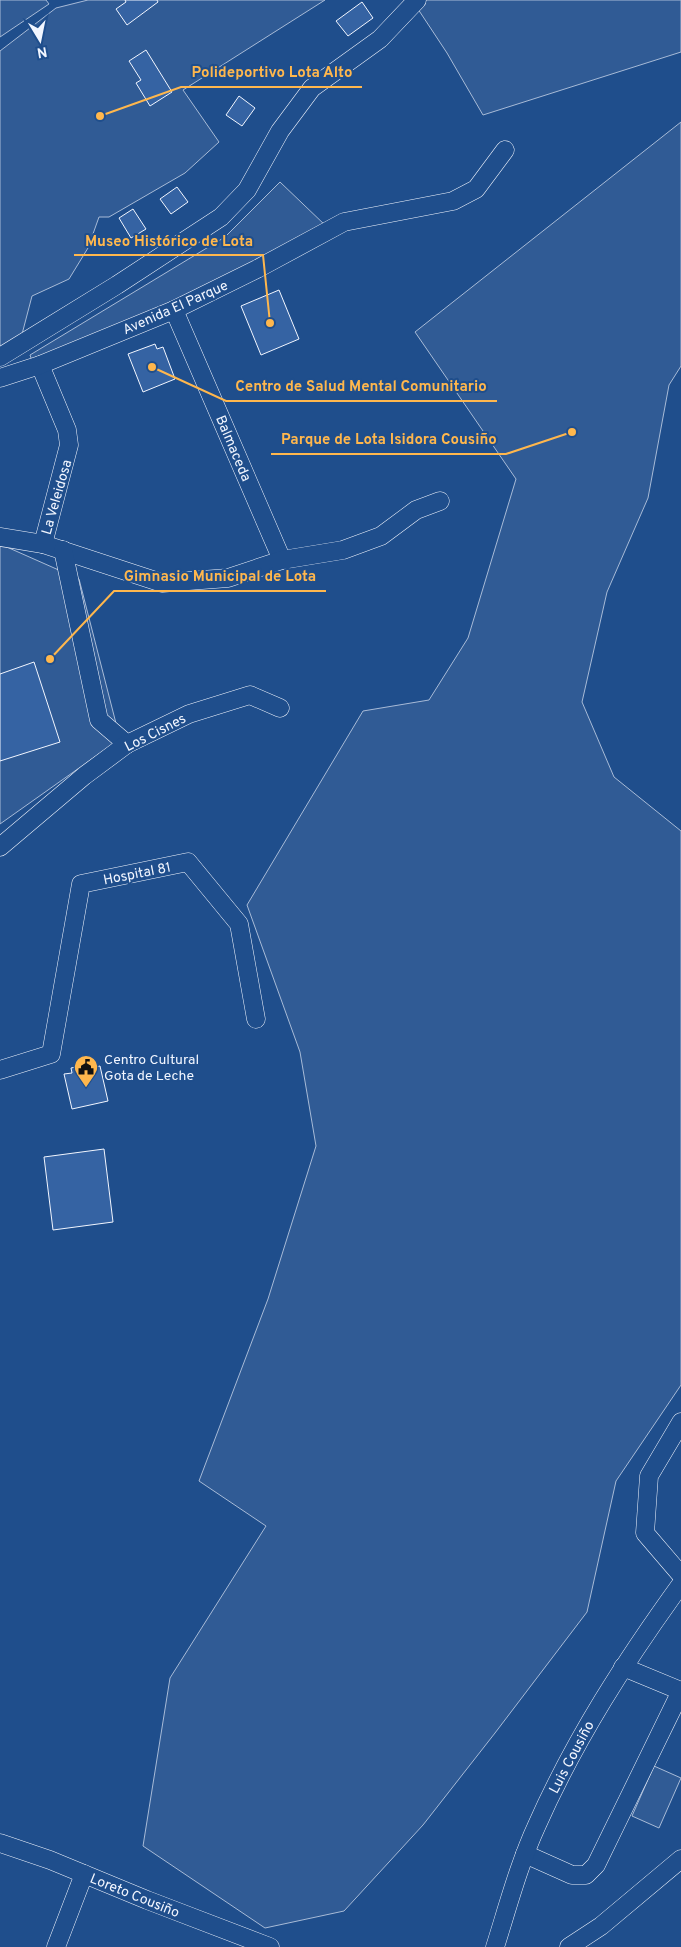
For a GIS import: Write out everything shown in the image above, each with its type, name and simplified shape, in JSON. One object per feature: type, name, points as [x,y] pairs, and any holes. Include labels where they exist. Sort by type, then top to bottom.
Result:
[{"type":"street","points":[[0,357],[221,218],[247,190],[280,131],[312,88],[380,39],[417,0]]},
{"type":"street","name":"Avenida El Parque","points":[[0,378],[40,365],[174,310],[257,269],[344,222],[453,201],[476,189],[505,150]]},
{"type":"street","name":"Balmaceda","points":[[174,310],[282,560]]},
{"type":"street","name":"La Veleidosa","points":[[40,365],[67,430],[70,445],[43,544]]},
{"type":"street","points":[[0,537],[43,544],[162,582],[228,578],[282,560],[343,550],[381,536],[416,510],[440,501]]},
{"type":"street","points":[[63,550],[99,720],[127,744]]},
{"type":"street","name":"Los Cisnes","points":[[0,848],[84,776],[127,744],[189,714],[250,695],[280,708]]},
{"type":"street","name":"Hospital 81","points":[[0,1070],[51,1054],[81,884],[188,862],[239,924],[256,1019]]},
{"type":"street","points":[[681,1422],[648,1476],[645,1533],[681,1575]]},
{"type":"street","name":"Luis Cousiño","points":[[495,1947],[536,1825],[588,1724],[623,1667],[681,1584]]},
{"type":"street","points":[[525,1854],[572,1875],[586,1875],[596,1866],[681,1691],[623,1667]]},
{"type":"street","name":"Loreto Cousiño","points":[[0,1843],[50,1860],[249,1944],[270,1947]]},
{"type":"street","points":[[569,1947],[601,1926],[681,1859]]},
{"type":"street","points":[[56,1947],[84,1874]]},
{"type":"shaded area","points":[[0,0],[46,0],[49,4],[0,37]]},
{"type":"shaded area","points":[[88,0],[325,0],[183,90],[219,142],[185,173],[109,217],[99,217],[88,248],[69,279],[32,296],[21,338],[0,353],[0,51],[56,8]]},
{"type":"shaded area","points":[[412,0],[681,0],[681,52],[483,115],[447,53]]},
{"type":"shaded area","points":[[681,122],[681,366],[669,385],[648,498],[607,592],[582,702],[614,777],[681,831],[681,1385],[616,1481],[587,1612],[495,1733],[423,1825],[344,1911],[265,1928],[143,1846],[170,1678],[266,1526],[199,1481],[268,1299],[316,1146],[300,1052],[247,905],[363,711],[429,700],[468,638],[516,479],[415,332]]},
{"type":"shaded area","points":[[280,182],[326,226],[223,280],[32,361],[30,355],[225,237]]},
{"type":"shaded area","points":[[0,544],[79,579],[120,739],[0,824]]},
{"type":"shaded area","points":[[654,1766],[681,1778],[659,1828],[632,1816]]},
{"type":"building","points":[[125,0],[157,0],[158,2],[127,25],[116,9],[126,2]]},
{"type":"building","points":[[362,2],[373,18],[348,36],[336,21]]},
{"type":"building","points":[[146,50],[172,92],[150,106],[136,83],[141,80],[129,61]]},
{"type":"building","points":[[239,96],[255,108],[242,126],[226,115]]},
{"type":"building","points":[[177,187],[188,202],[171,214],[160,199]]},
{"type":"building","points":[[133,209],[146,229],[131,238],[119,218]]},
{"type":"building","points":[[279,290],[299,339],[261,355],[241,306]]},
{"type":"building","points":[[155,344],[157,349],[163,347],[175,379],[143,392],[128,354]]},
{"type":"building","points":[[34,662],[60,742],[0,761],[0,674]]},
{"type":"building","name":"Centro Cultural Gota de Leche","points":[[90,1064],[91,1068],[100,1066],[108,1101],[72,1109],[64,1074],[72,1073],[71,1068]]},
{"type":"building","points":[[104,1149],[113,1222],[53,1230],[44,1157]]},
{"type":"place","name":"Polideportivo Lota Alto","points":[[100,116]]},
{"type":"place","name":"Museo Histórico de Lota","points":[[270,323]]},
{"type":"place","name":"Centro de Salud Mental Comunitario","points":[[152,367]]},
{"type":"place","name":"Parque de Lota Isidora Cousiño","points":[[572,432]]},
{"type":"place","name":"Gimnasio Municipal de Lota","points":[[50,659]]},
{"type":"place","name":"Centro Cultural Gota de Leche","points":[[86,1088]]}]
